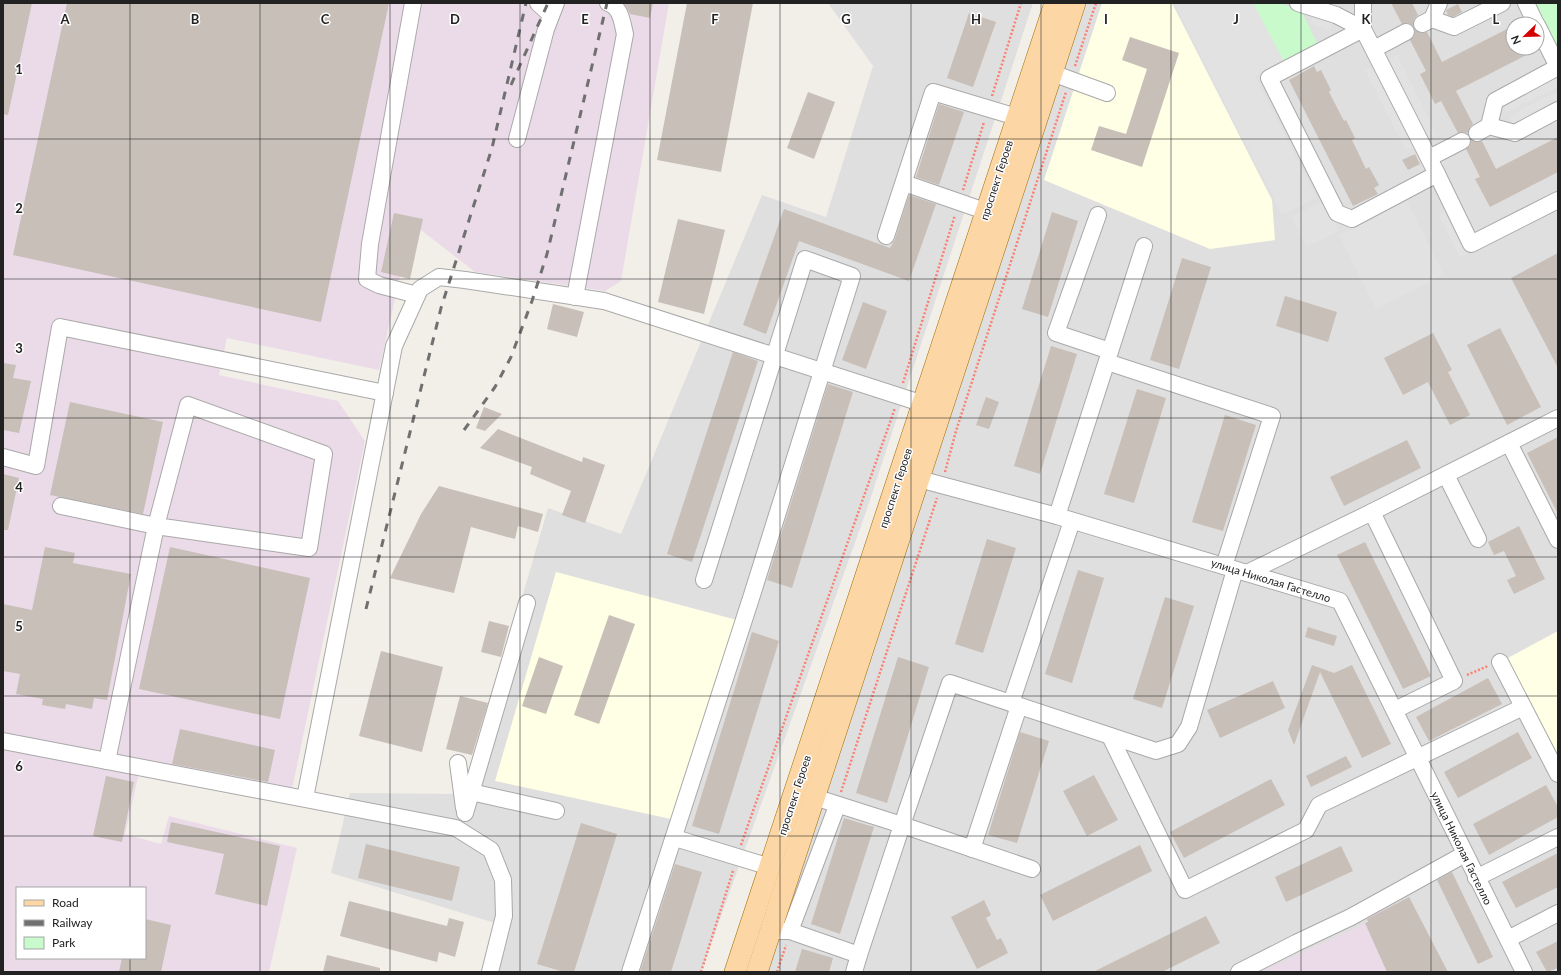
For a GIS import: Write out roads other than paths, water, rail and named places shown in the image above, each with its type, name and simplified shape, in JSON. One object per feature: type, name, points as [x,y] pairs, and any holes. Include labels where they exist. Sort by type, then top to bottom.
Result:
[{"type":"main road","name":"проспект Героев","points":[[757,972],[781,931],[814,797],[919,478],[932,407],[985,211],[1054,3]]},
{"type":"main road","name":"проспект Героев","points":[[735,972],[770,867],[932,407],[1062,76],[1075,3]]},
{"type":"street","points":[[413,3],[371,236],[367,279],[379,285],[417,295]]},
{"type":"street","points":[[517,138],[553,9],[538,3]]},
{"type":"street","points":[[575,296],[625,34],[621,15],[613,4],[608,3]]},
{"type":"street","points":[[1298,3],[1336,15],[1363,29]]},
{"type":"street","points":[[1363,3],[1363,29],[1471,244],[1558,200]]},
{"type":"street","points":[[1439,3],[1427,21],[1454,27],[1502,3]]},
{"type":"street","points":[[1526,3],[1532,16]]},
{"type":"street","points":[[1363,29],[1269,78],[1337,213],[1352,219],[1437,174]]},
{"type":"street","points":[[1374,49],[1406,32]]},
{"type":"street","points":[[1545,41],[1558,67],[1495,101],[1483,130],[1515,133],[1558,110]]},
{"type":"street","points":[[1062,76],[1108,92]]},
{"type":"street","points":[[886,236],[933,92],[1017,117]]},
{"type":"street","points":[[1429,158],[1462,141]]},
{"type":"street","points":[[904,183],[985,211]]},
{"type":"street","points":[[854,972],[950,683],[1156,751],[1178,744],[1189,727],[1235,570],[1272,416],[1108,356],[1056,333],[1098,214]]},
{"type":"street","points":[[972,849],[1015,705],[1108,356],[1144,246]]},
{"type":"street","points":[[630,972],[675,838],[852,276],[805,259],[704,580]]},
{"type":"street","points":[[305,798],[394,346],[420,289],[439,277],[604,301],[932,407]]},
{"type":"street","points":[[3,457],[36,466],[60,327],[385,393]]},
{"type":"street","points":[[61,506],[156,526],[309,548],[324,454],[188,405],[156,526],[107,760]]},
{"type":"street","points":[[1235,570],[1372,512],[1558,418]]},
{"type":"street","points":[[1509,443],[1558,540]]},
{"type":"street","points":[[1446,475],[1478,539]]},
{"type":"street","name":"улица Николая Гастелло","points":[[919,478],[1065,519],[1340,601],[1395,710],[1476,878],[1524,972]]},
{"type":"street","points":[[1372,512],[1454,681],[1395,710]]},
{"type":"street","points":[[465,813],[527,603]]},
{"type":"street","points":[[1500,662],[1558,774]]},
{"type":"street","points":[[1110,736],[1185,890],[1306,830],[1319,805],[1523,707]]},
{"type":"street","points":[[3,741],[456,828],[491,850],[503,880],[504,916],[490,972]]},
{"type":"street","points":[[458,763],[468,835]]},
{"type":"street","points":[[471,792],[556,811]]},
{"type":"street","points":[[814,797],[837,806],[902,825],[1032,868]]},
{"type":"street","points":[[837,806],[781,931],[859,955]]},
{"type":"street","points":[[1476,878],[1558,837]]},
{"type":"street","points":[[675,838],[770,867]]},
{"type":"street","points":[[1239,972],[1351,917],[1465,854]]},
{"type":"street","points":[[1508,940],[1558,913]]},
{"type":"railway","points":[[366,609],[441,308],[492,148],[526,3]]},
{"type":"railway","points":[[511,85],[548,3]]},
{"type":"railway","points":[[464,430],[495,387],[511,357],[532,301],[547,254],[607,3]]}]
